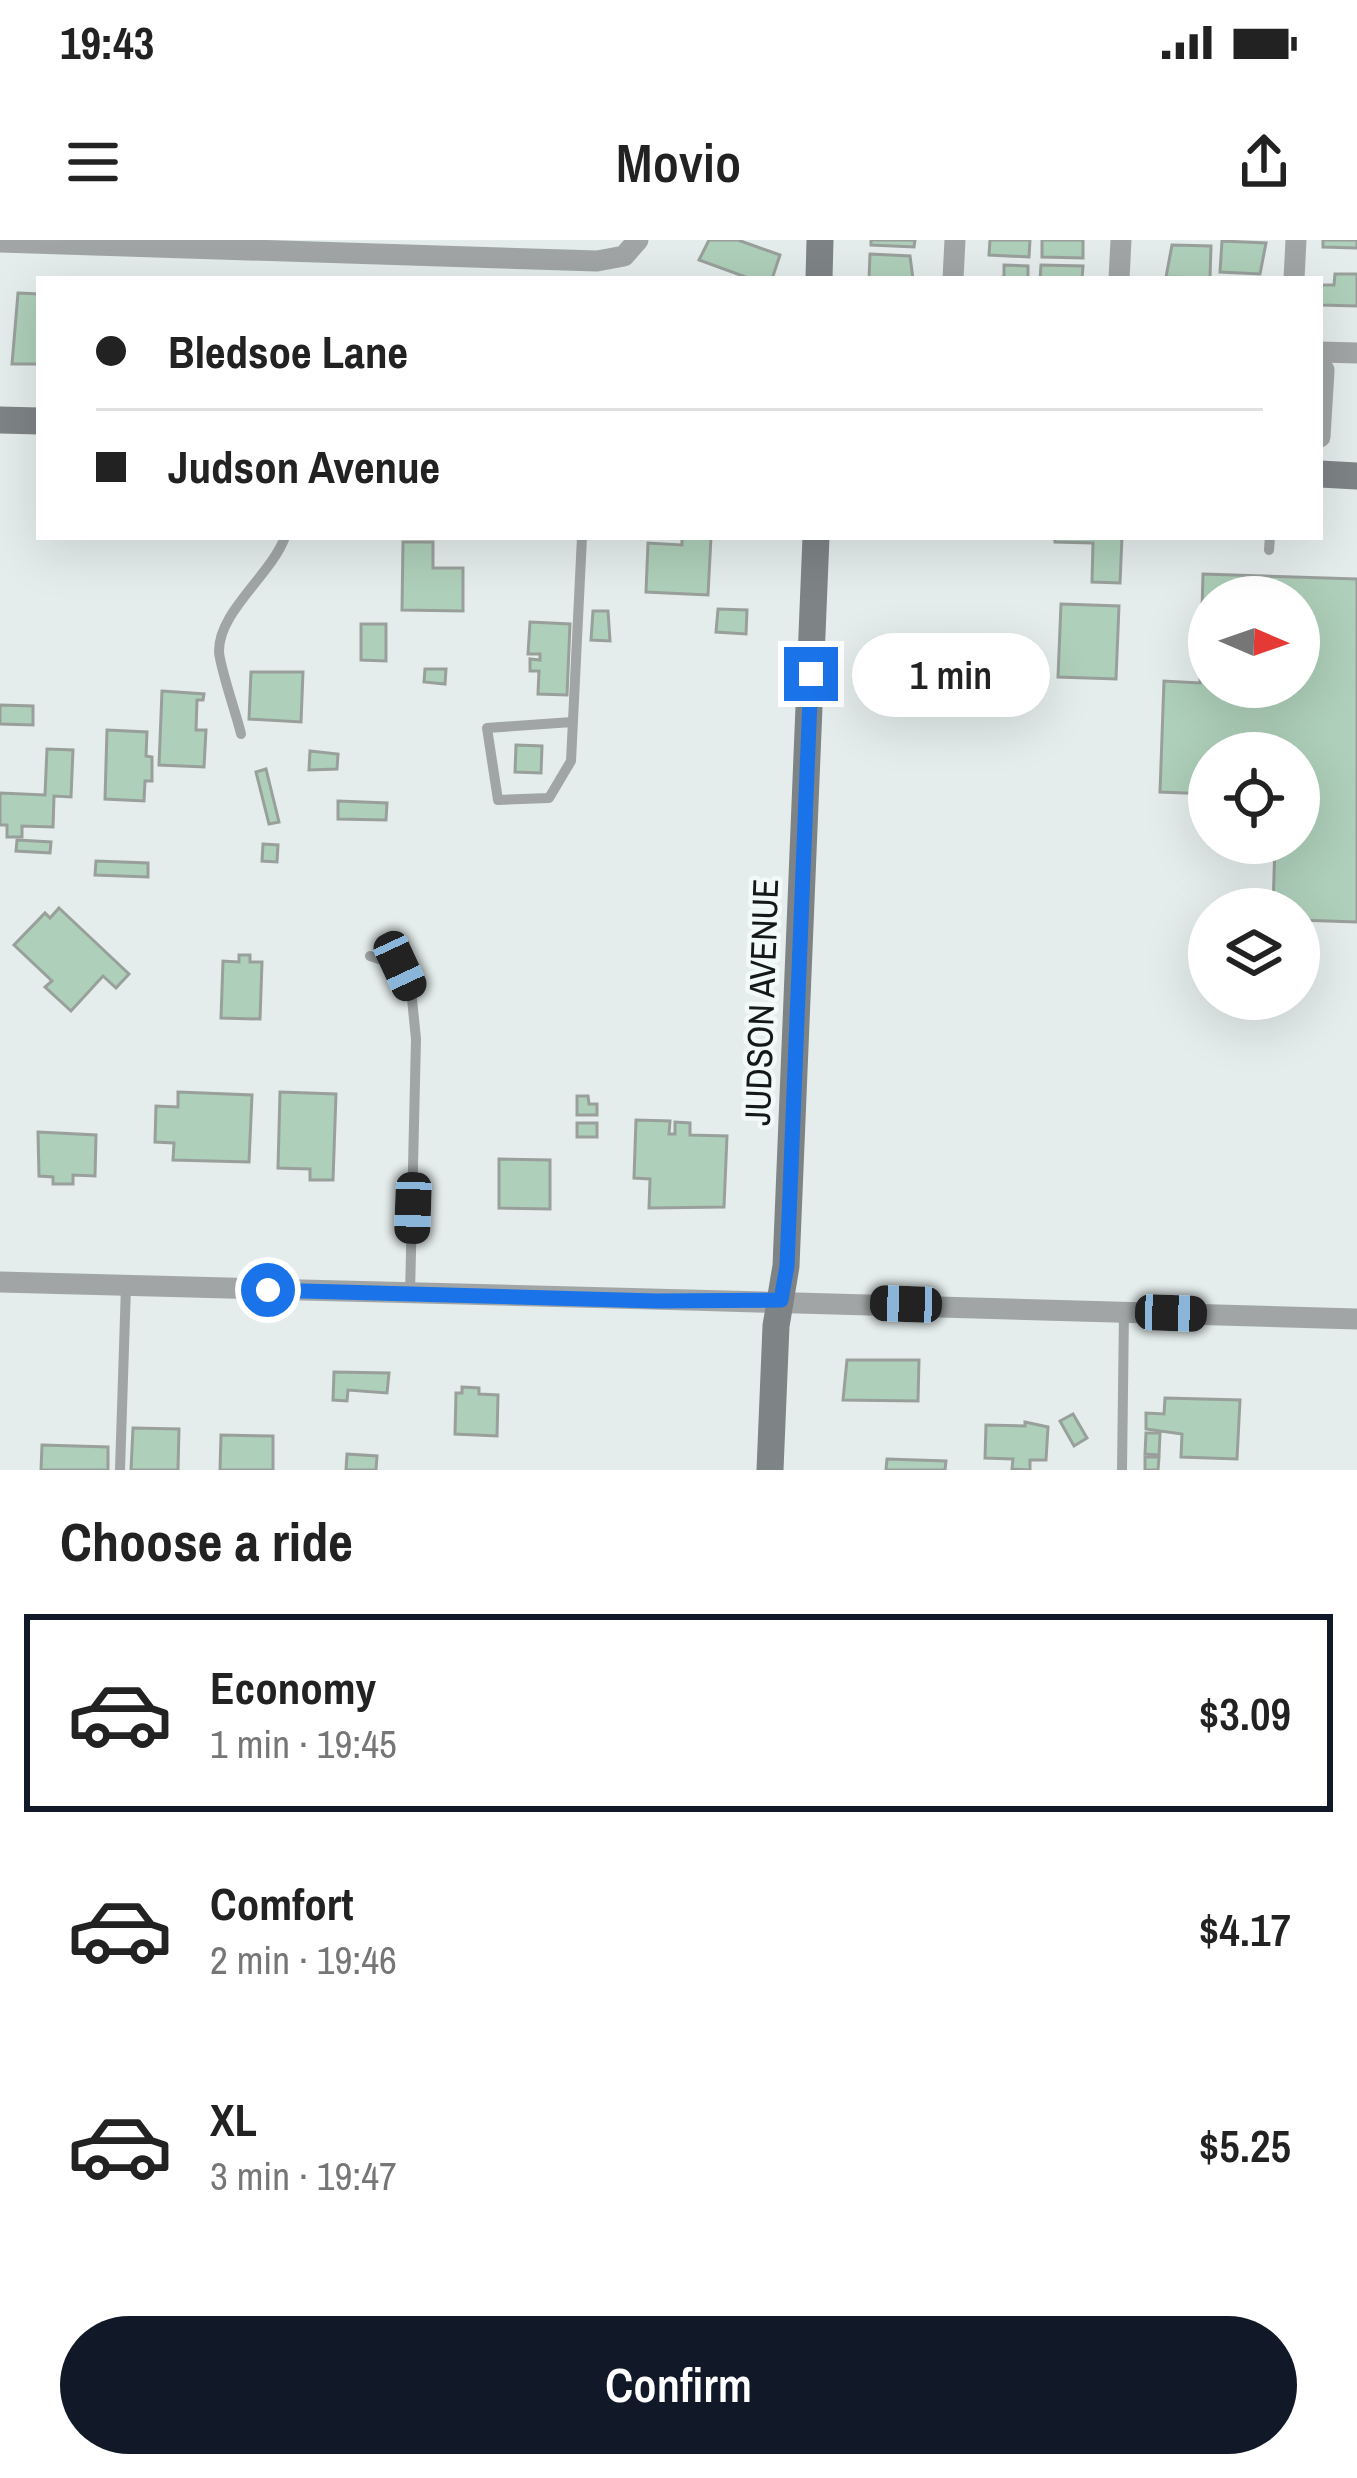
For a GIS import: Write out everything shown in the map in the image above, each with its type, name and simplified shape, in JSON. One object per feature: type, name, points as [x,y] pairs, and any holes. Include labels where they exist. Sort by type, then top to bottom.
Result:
[{"type":"street","points":[[0,242],[597,262],[624,256],[638,240]]},
{"type":"street","points":[[819,276],[820,240]]},
{"type":"street","points":[[953,276],[955,240]]},
{"type":"street","points":[[1119,276],[1121,240]]},
{"type":"street","points":[[1294,276],[1296,240]]},
{"type":"street","points":[[1323,352],[1357,353]]},
{"type":"street","points":[[0,420],[36,421]]},
{"type":"street","points":[[1323,474],[1357,476]]},
{"type":"street","name":"JUDSON AVENUE","points":[[770,1470],[776,1326],[787,1266],[816,540]]},
{"type":"street","points":[[0,1282],[1357,1319]]},
{"type":"lane","points":[[241,734],[218,653],[223,631],[277,560],[284,540]]},
{"type":"lane","points":[[572,722],[488,728],[498,800],[549,797],[571,761],[582,540]]},
{"type":"lane","points":[[370,956],[400,966],[411,989],[416,1039],[410,1294]]},
{"type":"lane","points":[[120,1470],[126,1286]]},
{"type":"lane","points":[[1122,1470],[1124,1311]]},
{"type":"building","points":[[709,240],[738,240],[780,255],[773,276],[743,276],[699,260]]},
{"type":"building","points":[[871,240],[915,240],[914,247],[871,245]]},
{"type":"building","points":[[990,240],[1030,240],[1029,257],[989,255]]},
{"type":"building","points":[[1042,240],[1083,240],[1083,258],[1042,257]]},
{"type":"building","points":[[1323,240],[1357,240],[1357,248],[1323,247]]},
{"type":"building","points":[[1222,241],[1266,243],[1260,274],[1220,272]]},
{"type":"building","points":[[1172,245],[1211,246],[1210,276],[1166,276]]},
{"type":"building","points":[[870,254],[910,256],[913,276],[869,276]]},
{"type":"building","points":[[1004,265],[1028,266],[1028,276],[1004,276]]},
{"type":"building","points":[[1041,265],[1083,266],[1082,276],[1040,276]]},
{"type":"building","points":[[1335,274],[1357,274],[1357,306],[1323,305],[1323,285],[1334,285]]},
{"type":"building","points":[[18,293],[36,294],[36,364],[12,364]]},
{"type":"building","points":[[682,540],[711,540],[708,595],[646,592],[648,543],[682,545]]},
{"type":"building","points":[[1122,540],[1120,583],[1092,582],[1093,543],[1055,542]]},
{"type":"building","points":[[403,542],[433,542],[433,568],[463,568],[463,611],[402,610]]},
{"type":"building","points":[[1320,578],[1357,579],[1357,922],[1320,921],[1320,888],[1274,888],[1274,864],[1320,864],[1320,732],[1188,732],[1188,793],[1160,792],[1164,681],[1188,682],[1188,708],[1320,708]]},
{"type":"building","points":[[1061,604],[1119,606],[1116,679],[1058,677]]},
{"type":"building","points":[[718,609],[747,610],[746,634],[716,632]]},
{"type":"building","points":[[593,611],[608,611],[610,641],[591,640]]},
{"type":"building","points":[[530,622],[570,624],[567,695],[538,694],[539,671],[530,671],[530,659],[540,660],[540,654],[528,654]]},
{"type":"building","points":[[361,624],[386,624],[386,661],[361,660]]},
{"type":"building","points":[[425,669],[446,669],[445,684],[424,682]]},
{"type":"building","points":[[251,672],[303,672],[301,722],[249,719]]},
{"type":"building","points":[[162,691],[204,694],[203,700],[197,700],[196,730],[206,730],[204,767],[159,765]]},
{"type":"building","points":[[0,705],[33,706],[33,725],[0,724]]},
{"type":"building","points":[[107,730],[147,732],[152,781],[145,781],[144,801],[105,799]]},
{"type":"building","points":[[516,745],[542,746],[541,773],[515,772]]},
{"type":"building","points":[[47,749],[73,750],[71,797],[54,796],[53,827],[22,826],[22,837],[7,837],[7,825],[0,825],[0,793],[45,795]]},
{"type":"building","points":[[310,751],[338,754],[337,769],[309,770]]},
{"type":"building","points":[[266,769],[279,822],[269,824],[256,772]]},
{"type":"building","points":[[338,801],[387,803],[386,820],[338,819]]},
{"type":"building","points":[[17,840],[51,842],[50,853],[16,851]]},
{"type":"building","points":[[263,844],[278,845],[277,862],[262,861]]},
{"type":"building","points":[[96,861],[148,863],[148,877],[95,875]]},
{"type":"building","points":[[59,908],[129,974],[116,988],[103,976],[71,1011],[45,987],[52,981],[14,945],[45,913],[50,918]]},
{"type":"building","points":[[239,955],[262,962],[260,1019],[221,1018],[223,961],[239,962]]},
{"type":"building","points":[[178,1092],[252,1095],[249,1162],[173,1160],[174,1143],[155,1142],[156,1106],[178,1107]]},
{"type":"building","points":[[280,1092],[336,1094],[333,1180],[310,1180],[310,1169],[278,1168]]},
{"type":"building","points":[[577,1096],[588,1096],[589,1104],[597,1104],[597,1115],[577,1115]]},
{"type":"building","points":[[636,1120],[670,1121],[669,1134],[675,1134],[675,1122],[690,1123],[690,1135],[727,1136],[724,1207],[649,1208],[650,1179],[634,1178]]},
{"type":"building","points":[[577,1123],[597,1123],[597,1137],[577,1137]]},
{"type":"building","points":[[38,1132],[96,1135],[95,1176],[73,1175],[73,1184],[53,1184],[53,1177],[39,1176]]},
{"type":"building","points":[[499,1159],[550,1160],[550,1209],[499,1208]]},
{"type":"building","points":[[847,1360],[919,1360],[918,1401],[843,1400]]},
{"type":"building","points":[[334,1372],[389,1373],[387,1393],[348,1390],[347,1401],[333,1400]]},
{"type":"building","points":[[462,1387],[498,1395],[497,1436],[455,1434],[456,1393],[462,1393]]},
{"type":"building","points":[[1165,1398],[1240,1400],[1237,1459],[1181,1457],[1182,1434],[1146,1429],[1146,1413],[1164,1414]]},
{"type":"building","points":[[1073,1414],[1087,1438],[1074,1446],[1060,1421]]},
{"type":"building","points":[[1025,1422],[1048,1427],[1046,1460],[1030,1460],[1030,1470],[1012,1469],[1013,1459],[985,1458],[986,1425],[1025,1426]]},
{"type":"building","points":[[133,1428],[179,1429],[178,1470],[131,1470]]},
{"type":"building","points":[[1146,1433],[1160,1433],[1159,1455],[1145,1454]]},
{"type":"building","points":[[221,1435],[273,1436],[273,1470],[220,1470]]},
{"type":"building","points":[[42,1445],[108,1447],[108,1470],[41,1470]]},
{"type":"building","points":[[347,1454],[377,1456],[376,1470],[346,1470]]},
{"type":"building","points":[[1145,1457],[1159,1457],[1158,1470],[1145,1470]]},
{"type":"building","points":[[887,1459],[946,1461],[945,1470],[886,1470]]},
{"type":"route","points":[[268,1290],[781,1300],[787,1266],[811,674]]}]
